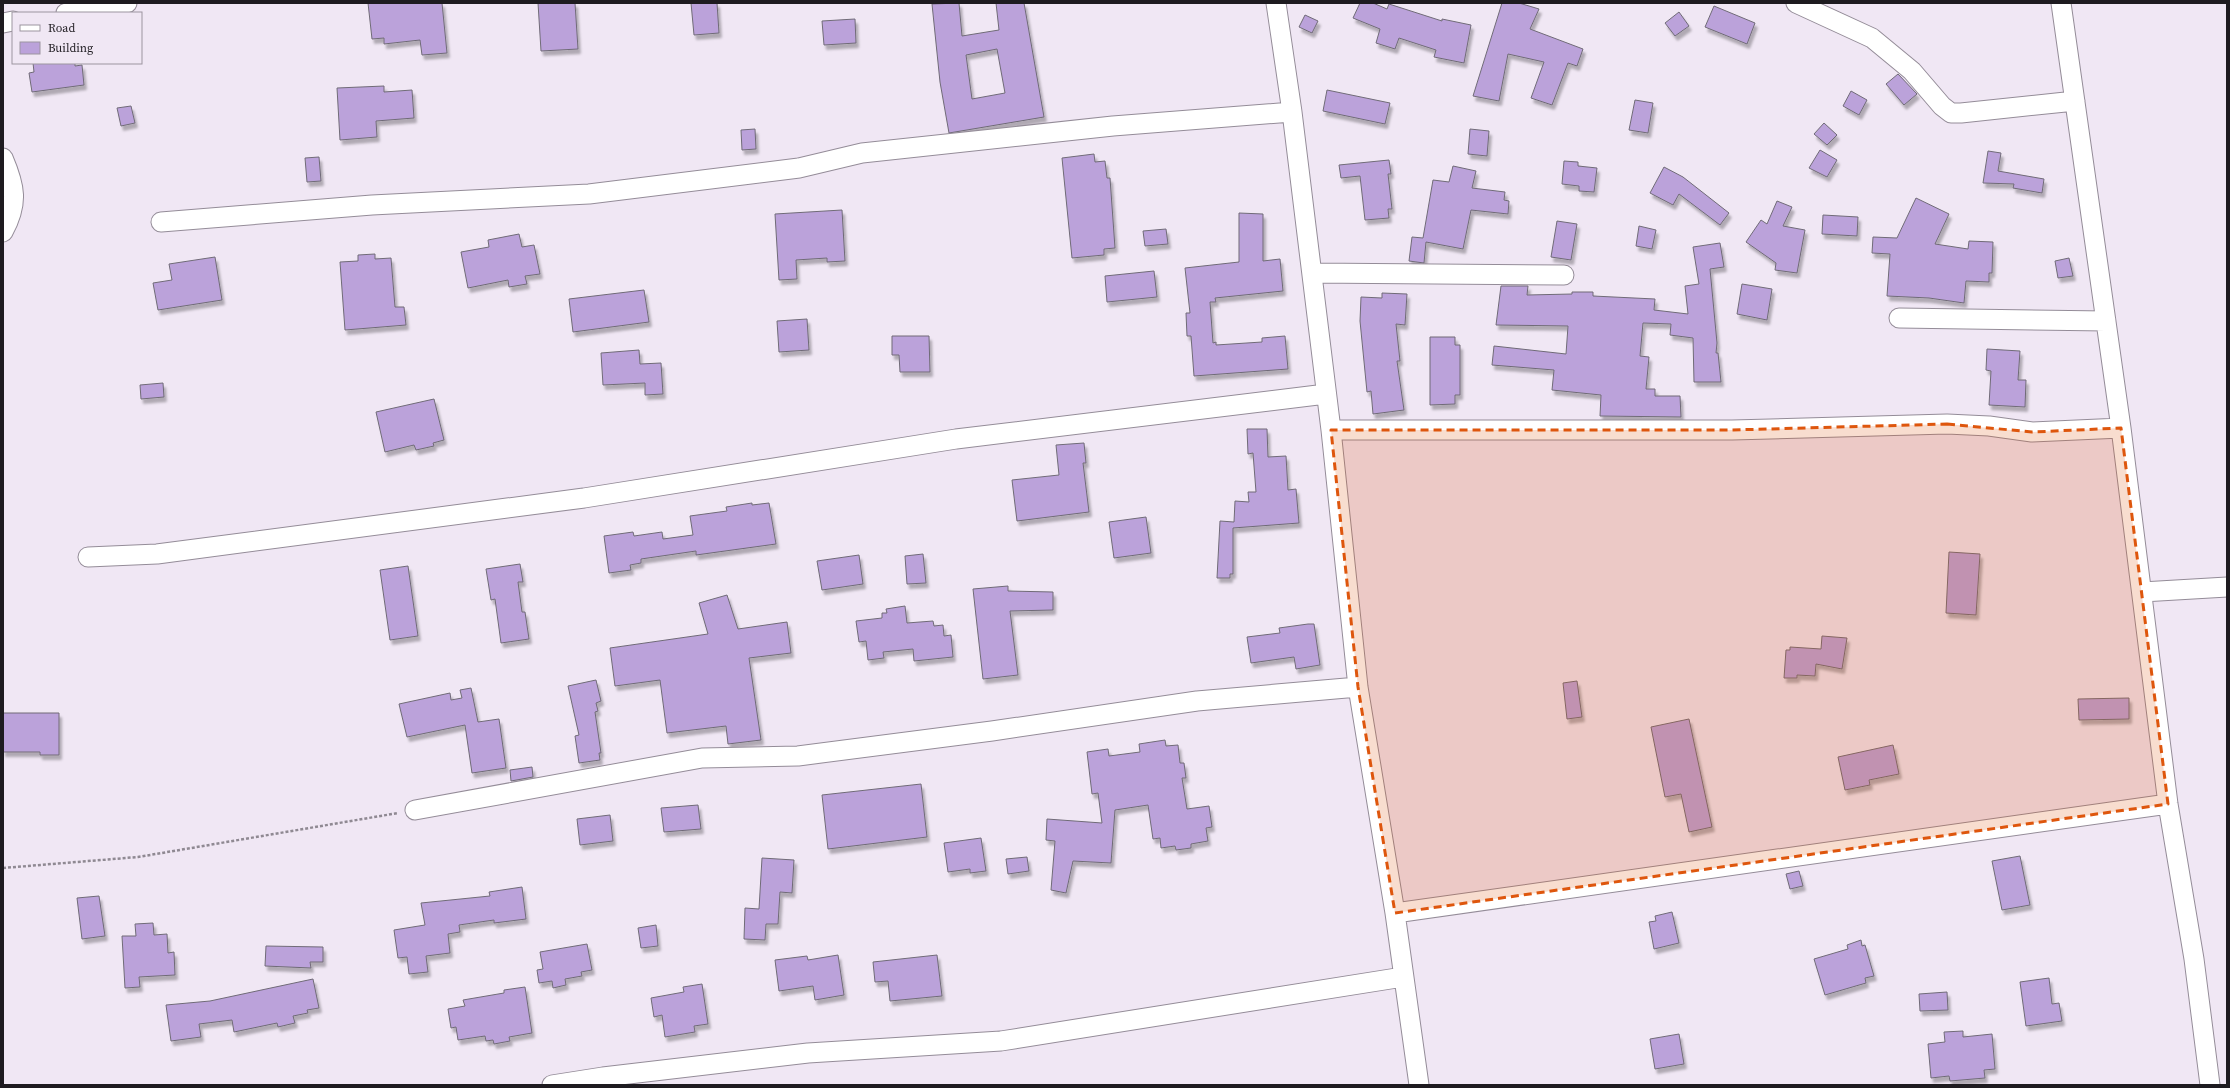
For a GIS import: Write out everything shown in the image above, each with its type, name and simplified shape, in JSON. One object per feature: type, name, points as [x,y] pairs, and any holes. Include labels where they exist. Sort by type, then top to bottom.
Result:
[{"type":"street","points":[[72,12],[127,3]]},
{"type":"street","points":[[1276,3],[1292,112],[1331,430],[1358,687],[1395,913],[1419,1085]]},
{"type":"street","points":[[1796,3],[1872,38],[1912,72],[1942,106],[1951,112],[1961,114],[2075,101]]},
{"type":"street","points":[[2061,3],[2121,428],[2168,804],[2194,959],[2210,1085]]},
{"type":"street","points":[[161,222],[372,205],[589,194],[799,168],[862,153],[1106,127],[1292,112]]},
{"type":"street","points":[[3,158],[12,178],[15,194],[10,220],[3,232]]},
{"type":"street","points":[[1312,274],[1564,275]]},
{"type":"street","points":[[1899,318],[2106,322]]},
{"type":"street","points":[[88,557],[165,553],[584,498],[956,439],[1326,394]]},
{"type":"street","points":[[1331,430],[1732,430],[1947,424],[1989,426],[2032,432],[2121,428]]},
{"type":"street","points":[[2142,592],[2227,587]]},
{"type":"street","points":[[415,810],[702,758],[798,756],[992,731],[1197,701],[1358,687]]},
{"type":"street","points":[[1395,913],[2168,804]]},
{"type":"street","points":[[552,1085],[603,1077],[808,1053],[1001,1041],[1403,977]]},
{"type":"path","points":[[3,868],[138,857],[415,810]]},
{"type":"highlighted area","points":[[1947,424],[2032,432],[2121,428],[2168,804],[1395,913],[1358,687],[1331,430],[1732,430]]},
{"type":"building","points":[[368,3],[442,3],[447,53],[422,55],[420,40],[384,44],[384,38],[372,39]]},
{"type":"building","points":[[538,3],[575,3],[578,49],[541,51]]},
{"type":"building","points":[[691,3],[717,3],[719,33],[694,35]]},
{"type":"building","points":[[959,3],[962,36],[999,30],[996,3],[1024,3],[1044,117],[949,133],[940,82],[932,4]],"holes":[[[997,49],[1005,93],[972,99],[966,55]]]},
{"type":"building","points":[[1360,3],[1373,3],[1387,9],[1389,4],[1442,21],[1442,19],[1471,25],[1464,63],[1434,57],[1436,50],[1399,38],[1395,49],[1376,43],[1380,29],[1353,18]]},
{"type":"building","points":[[1502,3],[1519,3],[1539,9],[1530,29],[1583,49],[1577,66],[1568,63],[1552,105],[1531,98],[1544,62],[1508,54],[1499,101],[1473,96]]},
{"type":"building","points":[[1714,6],[1755,23],[1747,44],[1705,27]]},
{"type":"building","points":[[1679,12],[1689,26],[1675,36],[1665,23]]},
{"type":"building","points":[[1305,15],[1318,21],[1312,33],[1299,27]]},
{"type":"building","points":[[855,19],[856,43],[824,45],[822,21]]},
{"type":"building","points":[[33,64],[82,65],[84,85],[32,92],[29,73],[34,72]]},
{"type":"building","points":[[1898,74],[1917,94],[1904,105],[1886,84]]},
{"type":"building","points":[[384,86],[384,92],[412,90],[414,118],[376,121],[377,137],[340,140],[337,88]]},
{"type":"building","points":[[1327,90],[1390,103],[1385,124],[1323,111]]},
{"type":"building","points":[[1851,91],[1867,100],[1859,115],[1843,106]]},
{"type":"building","points":[[1635,100],[1653,103],[1648,133],[1629,130]]},
{"type":"building","points":[[131,106],[135,123],[121,126],[117,108]]},
{"type":"building","points":[[1824,123],[1837,135],[1827,145],[1814,134]]},
{"type":"building","points":[[755,129],[756,149],[742,150],[741,130]]},
{"type":"building","points":[[1470,129],[1489,131],[1487,156],[1468,154]]},
{"type":"building","points":[[1820,150],[1837,160],[1827,177],[1809,168]]},
{"type":"building","points":[[1988,151],[2001,153],[1998,171],[2044,179],[2042,193],[2013,188],[2014,184],[1983,183]]},
{"type":"building","points":[[1094,154],[1095,162],[1105,161],[1107,178],[1110,178],[1115,248],[1104,249],[1104,255],[1072,258],[1062,158]]},
{"type":"building","points":[[319,157],[321,181],[307,182],[305,158]]},
{"type":"building","points":[[1389,160],[1391,174],[1388,174],[1392,209],[1388,209],[1389,218],[1365,220],[1360,176],[1341,178],[1339,165]]},
{"type":"building","points":[[1564,161],[1578,162],[1578,166],[1597,168],[1594,192],[1579,191],[1579,186],[1562,184]]},
{"type":"building","points":[[1453,166],[1476,171],[1472,188],[1505,192],[1504,200],[1509,201],[1508,214],[1471,210],[1463,249],[1426,242],[1424,263],[1409,261],[1412,237],[1423,238],[1433,180],[1449,182]]},
{"type":"building","points":[[1664,167],[1683,177],[1729,213],[1720,225],[1679,194],[1673,205],[1650,193]]},
{"type":"building","points":[[1916,198],[1949,214],[1935,244],[1968,249],[1969,241],[1993,242],[1992,273],[1989,273],[1989,282],[1966,281],[1964,303],[1929,298],[1887,296],[1890,254],[1872,253],[1873,237],[1897,238]]},
{"type":"building","points":[[1777,201],[1792,207],[1783,226],[1805,230],[1797,273],[1775,270],[1776,263],[1746,242],[1761,220],[1767,224]]},
{"type":"building","points":[[842,210],[845,261],[827,262],[827,258],[796,260],[797,279],[779,280],[775,214]]},
{"type":"building","points":[[1239,213],[1263,214],[1263,261],[1280,259],[1283,291],[1215,298],[1216,302],[1210,302],[1213,343],[1216,342],[1216,345],[1262,342],[1262,338],[1285,336],[1288,369],[1194,376],[1191,336],[1187,336],[1186,313],[1190,313],[1185,268],[1239,262]]},
{"type":"building","points":[[1823,215],[1858,217],[1857,236],[1822,234]]},
{"type":"building","points":[[1557,221],[1577,224],[1571,260],[1551,257]]},
{"type":"building","points":[[1639,226],[1656,230],[1652,249],[1636,246]]},
{"type":"building","points":[[1166,229],[1168,244],[1145,246],[1143,231]]},
{"type":"building","points":[[519,234],[522,247],[534,245],[540,274],[525,276],[527,284],[509,287],[508,280],[468,288],[461,252],[489,247],[488,240]]},
{"type":"building","points":[[1720,243],[1724,267],[1710,269],[1717,343],[1716,353],[1718,353],[1721,382],[1694,382],[1693,338],[1670,335],[1671,324],[1643,323],[1640,356],[1649,357],[1646,389],[1655,389],[1655,396],[1680,396],[1681,417],[1600,416],[1601,395],[1552,390],[1554,370],[1492,365],[1494,346],[1566,354],[1568,326],[1496,325],[1501,286],[1528,286],[1527,295],[1593,292],[1593,296],[1655,299],[1654,310],[1688,314],[1685,286],[1699,284],[1693,247]]},
{"type":"building","points":[[375,254],[375,259],[391,258],[395,307],[404,307],[406,325],[345,330],[340,262],[358,261],[358,255]]},
{"type":"building","points":[[215,257],[222,300],[158,310],[153,283],[172,280],[169,264]]},
{"type":"building","points":[[2069,258],[2073,276],[2058,278],[2055,261]]},
{"type":"building","points":[[1154,271],[1157,297],[1107,302],[1105,276]]},
{"type":"building","points":[[1742,284],[1772,289],[1767,320],[1737,314]]},
{"type":"building","points":[[644,290],[649,322],[573,332],[569,299]]},
{"type":"building","points":[[1382,293],[1407,294],[1405,325],[1396,324],[1400,361],[1397,361],[1404,410],[1373,414],[1371,391],[1367,392],[1360,321],[1361,297],[1382,298]]},
{"type":"building","points":[[807,319],[809,350],[779,352],[777,321]]},
{"type":"building","points":[[892,336],[929,336],[930,372],[900,372],[899,355],[892,355]]},
{"type":"building","points":[[1430,337],[1455,337],[1455,345],[1460,345],[1460,395],[1455,395],[1455,404],[1430,405]]},
{"type":"building","points":[[1987,349],[2020,351],[2018,380],[2026,380],[2025,407],[1989,405],[1991,371],[1986,370]]},
{"type":"building","points":[[639,350],[640,364],[661,363],[663,394],[645,395],[645,383],[603,385],[601,353]]},
{"type":"building","points":[[163,383],[164,397],[141,399],[140,385]]},
{"type":"building","points":[[434,399],[444,440],[433,443],[434,446],[416,450],[414,445],[385,452],[376,412]]},
{"type":"building","points":[[1247,429],[1267,429],[1268,457],[1286,456],[1288,490],[1296,489],[1299,523],[1233,528],[1233,574],[1230,574],[1230,578],[1217,578],[1220,521],[1234,522],[1235,501],[1249,502],[1248,492],[1256,492],[1253,453],[1248,454]]},
{"type":"building","points":[[1084,443],[1086,463],[1083,463],[1089,512],[1017,521],[1012,480],[1059,475],[1056,445]]},
{"type":"building","points":[[752,503],[752,505],[769,503],[776,544],[696,555],[696,551],[641,559],[641,563],[630,565],[631,570],[609,573],[604,536],[633,532],[634,536],[662,532],[663,539],[693,535],[690,516],[727,511],[726,507]]},
{"type":"building","points":[[1146,517],[1151,553],[1114,558],[1109,522]]},
{"type":"building","points":[[1949,552],[1980,554],[1976,615],[1946,613]]},
{"type":"building","points":[[923,554],[926,583],[907,584],[905,556]]},
{"type":"building","points":[[859,555],[863,584],[822,590],[817,561]]},
{"type":"building","points":[[520,564],[523,582],[518,582],[522,612],[525,612],[529,639],[501,643],[495,599],[491,600],[486,569]]},
{"type":"building","points":[[408,566],[418,636],[390,640],[380,570]]},
{"type":"building","points":[[1008,586],[1008,591],[1053,592],[1053,610],[1010,611],[1018,675],[983,679],[973,589]]},
{"type":"building","points":[[727,595],[738,629],[787,622],[791,653],[749,658],[761,740],[728,744],[726,726],[667,733],[660,680],[615,686],[610,648],[708,634],[699,603]]},
{"type":"building","points":[[905,606],[907,623],[933,621],[934,626],[943,625],[944,636],[951,635],[953,657],[914,661],[913,649],[883,652],[884,658],[868,660],[866,641],[859,642],[856,621],[882,618],[882,613],[887,613],[886,609]]},
{"type":"building","points":[[1314,624],[1320,665],[1296,669],[1294,657],[1251,663],[1247,637],[1280,633],[1279,628]]},
{"type":"building","points":[[1822,636],[1847,638],[1842,669],[1816,664],[1815,676],[1797,675],[1797,678],[1784,678],[1786,650],[1790,650],[1790,647],[1821,649]]},
{"type":"building","points":[[596,680],[601,701],[596,703],[598,711],[595,712],[601,753],[599,753],[600,760],[579,763],[575,736],[579,735],[568,686]]},
{"type":"building","points":[[1577,681],[1582,717],[1567,719],[1563,683]]},
{"type":"building","points":[[471,688],[478,722],[499,719],[506,768],[472,773],[465,725],[407,737],[399,704],[450,693],[451,700],[462,698],[460,690]]},
{"type":"building","points":[[2129,698],[2129,719],[2079,720],[2078,699]]},
{"type":"building","points":[[3,713],[59,713],[59,755],[40,755],[40,752],[3,752]]},
{"type":"building","points":[[1689,719],[1712,827],[1689,832],[1681,794],[1665,797],[1651,727]]},
{"type":"building","points":[[1165,740],[1166,746],[1178,745],[1180,763],[1184,763],[1186,778],[1182,778],[1187,809],[1209,806],[1212,827],[1206,828],[1208,841],[1191,844],[1191,848],[1176,850],[1175,846],[1161,848],[1160,838],[1153,839],[1148,805],[1115,810],[1111,863],[1073,861],[1066,893],[1051,890],[1055,841],[1046,840],[1047,819],[1102,823],[1098,793],[1092,794],[1087,752],[1108,749],[1109,756],[1140,752],[1139,744]]},
{"type":"building","points":[[1893,745],[1899,774],[1869,780],[1870,785],[1845,790],[1838,757]]},
{"type":"building","points":[[532,767],[533,777],[511,781],[510,770]]},
{"type":"building","points":[[921,784],[927,837],[828,849],[822,795]]},
{"type":"building","points":[[698,805],[701,829],[664,832],[661,808]]},
{"type":"building","points":[[610,815],[613,841],[580,845],[577,819]]},
{"type":"building","points":[[981,838],[986,871],[970,873],[970,869],[948,872],[944,843]]},
{"type":"building","points":[[2020,856],[2030,905],[2002,910],[1992,861]]},
{"type":"building","points":[[1027,857],[1029,871],[1008,874],[1006,859]]},
{"type":"building","points":[[762,858],[794,860],[792,893],[780,892],[778,924],[766,924],[765,940],[744,939],[745,908],[759,909]]},
{"type":"building","points":[[1799,871],[1803,886],[1790,889],[1786,874]]},
{"type":"building","points":[[522,887],[526,919],[494,923],[494,920],[459,925],[460,932],[448,934],[450,953],[426,956],[428,972],[409,974],[407,957],[398,958],[394,930],[425,925],[421,903],[490,896],[489,892]]},
{"type":"building","points":[[99,896],[105,936],[82,939],[77,898]]},
{"type":"building","points":[[1672,912],[1679,943],[1654,949],[1649,922],[1656,921],[1655,916]]},
{"type":"building","points":[[153,923],[154,935],[167,934],[168,953],[174,952],[175,975],[139,977],[140,987],[125,988],[122,936],[136,936],[135,924]]},
{"type":"building","points":[[656,925],[658,946],[641,948],[638,928]]},
{"type":"building","points":[[1861,940],[1862,946],[1865,945],[1874,976],[1865,978],[1866,983],[1825,995],[1814,959],[1848,949],[1847,945]]},
{"type":"building","points":[[587,944],[592,970],[581,972],[582,976],[565,979],[566,985],[553,988],[552,981],[539,983],[537,970],[543,969],[540,952]]},
{"type":"building","points":[[266,946],[323,947],[323,962],[310,962],[311,968],[265,966]]},
{"type":"building","points":[[838,955],[844,995],[815,1000],[813,986],[779,991],[775,960],[807,956],[808,960]]},
{"type":"building","points":[[937,955],[942,996],[890,1001],[888,981],[875,982],[873,962]]},
{"type":"building","points":[[2049,978],[2052,1004],[2059,1003],[2062,1021],[2026,1026],[2020,982]]},
{"type":"building","points":[[313,979],[319,1008],[307,1010],[308,1013],[293,1016],[295,1023],[278,1027],[277,1023],[234,1032],[232,1020],[199,1024],[201,1037],[171,1041],[166,1005],[210,1001]]},
{"type":"building","points":[[702,984],[708,1024],[694,1026],[695,1032],[665,1037],[662,1015],[654,1017],[651,998],[684,992],[683,987]]},
{"type":"building","points":[[525,987],[532,1033],[509,1037],[510,1041],[494,1044],[493,1040],[486,1041],[485,1036],[458,1040],[456,1027],[451,1028],[448,1009],[465,1006],[463,1000],[504,993],[504,990]]},
{"type":"building","points":[[1947,992],[1948,1010],[1920,1011],[1919,994]]},
{"type":"building","points":[[1963,1031],[1963,1037],[1992,1034],[1995,1069],[1984,1070],[1985,1078],[1950,1081],[1949,1076],[1931,1078],[1928,1044],[1945,1042],[1944,1032]]},
{"type":"building","points":[[1679,1034],[1684,1064],[1655,1069],[1650,1039]]}]
